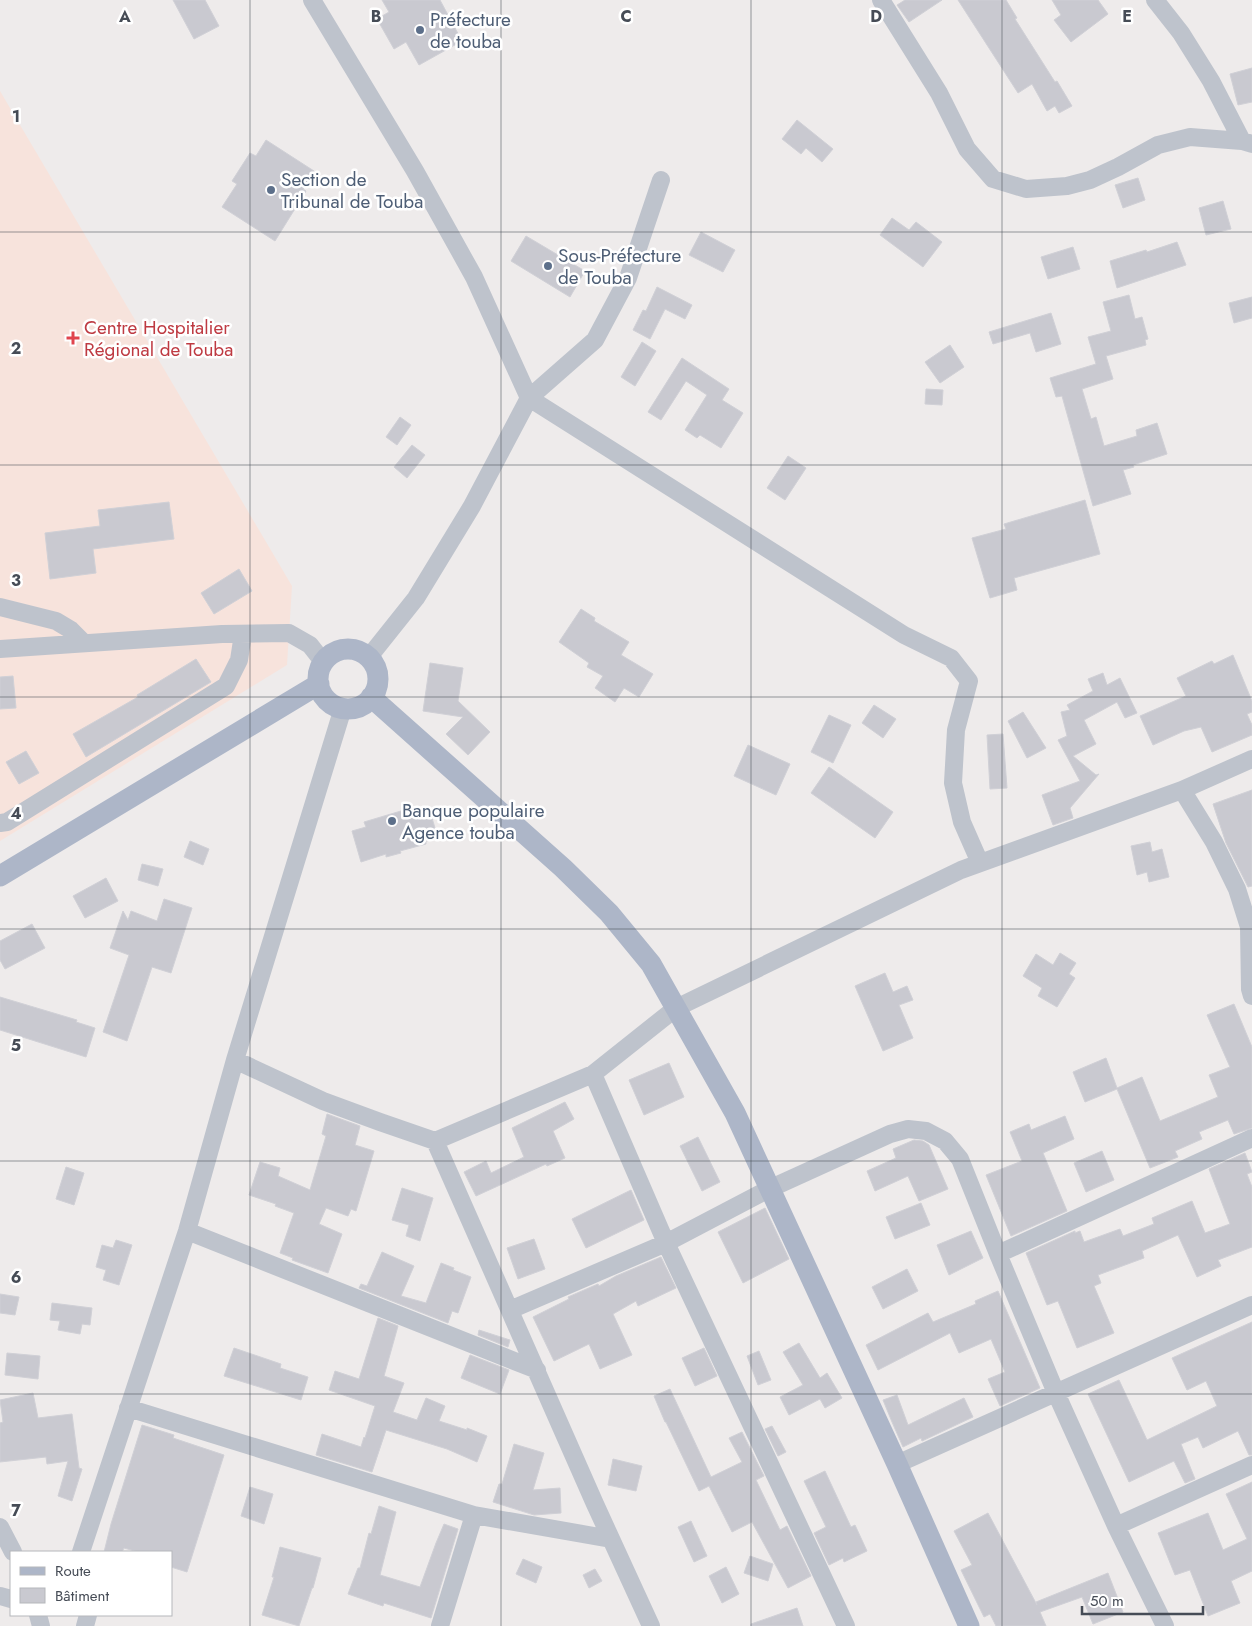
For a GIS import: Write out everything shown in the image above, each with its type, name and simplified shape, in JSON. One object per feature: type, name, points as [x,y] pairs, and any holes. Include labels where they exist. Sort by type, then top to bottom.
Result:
[{"type":"main road","points":[[350,649],[361,651],[369,657],[375,666],[378,677],[371,697],[365,703],[355,708],[335,706],[327,700],[319,684],[319,673],[330,655],[340,650],[350,649]]},
{"type":"main road","points":[[0,876],[319,684]]},
{"type":"main road","points":[[371,697],[563,868],[609,913],[651,964],[735,1114],[897,1464],[969,1626]]},
{"type":"street","points":[[312,0],[415,171],[474,277],[529,398],[904,636],[951,658],[969,681],[956,730],[953,783],[962,822],[980,863]]},
{"type":"street","points":[[881,0],[939,93],[967,149],[993,179],[1026,189],[1067,186],[1090,180],[1158,145],[1190,137],[1247,142]]},
{"type":"street","points":[[1155,0],[1181,33],[1247,142]]},
{"type":"street","points":[[369,657],[416,598],[472,506],[529,398],[595,340],[628,278],[661,180]]},
{"type":"street","points":[[0,607],[56,621],[71,630],[84,643]]},
{"type":"street","points":[[0,649],[242,634],[289,633],[310,645],[324,663]]},
{"type":"street","points":[[0,823],[7,822],[226,686],[239,660],[242,634]]},
{"type":"street","points":[[81,1551],[187,1231],[234,1060],[343,708]]},
{"type":"street","points":[[234,1060],[323,1101],[435,1141],[593,1074],[676,1008],[961,870],[1182,790],[1252,759]]},
{"type":"street","points":[[1182,790],[1214,842],[1237,890],[1249,927],[1250,989],[1252,996]]},
{"type":"street","points":[[593,1074],[666,1243],[846,1626]]},
{"type":"street","points":[[510,1310],[666,1243],[769,1190],[890,1134],[908,1129],[926,1131],[945,1142],[960,1159],[1056,1393],[1116,1526],[1165,1626]]},
{"type":"street","points":[[998,1254],[1252,1138]]},
{"type":"street","points":[[435,1141],[651,1626]]},
{"type":"street","points":[[187,1231],[537,1370]]},
{"type":"street","points":[[897,1464],[1252,1305]]},
{"type":"street","points":[[128,1408],[474,1515],[611,1539]]},
{"type":"street","points":[[1116,1526],[1252,1465]]},
{"type":"street","points":[[440,1626],[474,1515]]},
{"type":"street","points":[[0,1527],[12,1551]]},
{"type":"shaded area","name":"Centre Hospitalier Régional de Touba","points":[[0,91],[292,586],[287,665],[0,841]]},
{"type":"building","points":[[173,0],[205,0],[219,26],[194,39]]},
{"type":"building","name":"Préfecture de touba","points":[[382,0],[440,0],[462,41],[419,65],[406,42],[394,49],[377,19],[389,12]]},
{"type":"building","points":[[905,0],[942,0],[909,22],[897,5]]},
{"type":"building","points":[[958,0],[1006,0],[1017,18],[1015,19],[1072,106],[1059,113],[1055,106],[1047,111],[1032,84],[1018,93]]},
{"type":"building","points":[[1052,0],[1098,0],[1108,14],[1071,42],[1054,20],[1061,15]]},
{"type":"building","points":[[1252,68],[1252,102],[1238,105],[1230,74]]},
{"type":"building","points":[[797,120],[833,149],[822,162],[806,148],[801,154],[782,139]]},
{"type":"building","points":[[266,140],[314,171],[303,189],[306,191],[275,241],[222,207],[237,184],[232,181],[250,153],[256,156]]},
{"type":"building","points":[[1138,178],[1145,200],[1123,208],[1115,185]]},
{"type":"building","points":[[1223,201],[1231,229],[1206,235],[1199,208]]},
{"type":"building","points":[[892,218],[909,230],[916,222],[942,242],[923,267],[880,235]]},
{"type":"building","points":[[701,232],[735,250],[723,272],[689,255]]},
{"type":"building","name":"Sous-Préfecture de Touba","points":[[526,236],[585,271],[570,297],[511,261]]},
{"type":"building","points":[[1177,242],[1186,265],[1117,288],[1110,261]]},
{"type":"building","points":[[1073,247],[1080,269],[1048,279],[1041,257]]},
{"type":"building","points":[[657,287],[692,305],[685,319],[665,309],[650,339],[633,330],[643,310],[646,311]]},
{"type":"building","points":[[1129,295],[1135,319],[1142,317],[1148,339],[1145,340],[1146,345],[1106,356],[1113,379],[1082,389],[1091,419],[1096,417],[1104,446],[1137,436],[1136,430],[1157,423],[1167,454],[1123,470],[1131,494],[1093,506],[1062,396],[1056,397],[1050,378],[1096,364],[1088,337],[1111,331],[1103,302]]},
{"type":"building","points":[[1252,297],[1252,318],[1234,323],[1229,303]]},
{"type":"building","points":[[1051,313],[1061,344],[1036,352],[1030,333],[993,344],[989,332]]},
{"type":"building","points":[[642,342],[656,351],[635,386],[621,377]]},
{"type":"building","points":[[950,345],[964,367],[940,383],[925,362]]},
{"type":"building","points":[[682,358],[729,389],[722,400],[743,413],[721,448],[700,435],[697,438],[685,430],[707,395],[686,381],[661,420],[648,412]]},
{"type":"building","points":[[926,389],[943,390],[942,405],[925,404]]},
{"type":"building","points":[[400,417],[411,425],[397,445],[386,437]]},
{"type":"building","points":[[412,445],[425,455],[407,478],[394,467]]},
{"type":"building","points":[[788,456],[806,468],[785,500],[767,488]]},
{"type":"building","points":[[1085,500],[1100,554],[1014,578],[1017,590],[990,598],[972,538],[1006,529],[1004,524]]},
{"type":"building","points":[[169,502],[174,539],[93,549],[96,573],[50,579],[45,533],[100,526],[98,510]]},
{"type":"building","points":[[239,569],[252,591],[214,614],[201,593]]},
{"type":"building","points":[[581,609],[595,618],[594,621],[629,642],[621,655],[653,674],[639,697],[624,688],[615,702],[595,688],[603,676],[587,667],[589,663],[559,642]]},
{"type":"building","points":[[1233,655],[1252,701],[1252,712],[1247,714],[1252,725],[1252,735],[1212,752],[1201,727],[1184,731],[1153,745],[1140,716],[1186,696],[1177,678],[1212,661],[1214,664]]},
{"type":"building","points":[[196,659],[211,682],[86,757],[73,734],[138,697],[137,695]]},
{"type":"building","points":[[430,663],[463,668],[458,701],[490,732],[468,755],[446,734],[463,717],[423,711]]},
{"type":"building","points":[[1103,673],[1107,685],[1120,678],[1137,713],[1125,718],[1117,702],[1084,720],[1096,744],[1073,756],[1096,775],[1099,774],[1070,808],[1073,818],[1053,825],[1042,795],[1080,781],[1058,740],[1067,736],[1061,712],[1070,710],[1067,705],[1093,691],[1088,679]]},
{"type":"building","points":[[13,676],[16,708],[0,709],[0,677]]},
{"type":"building","points":[[874,705],[896,719],[883,738],[862,723]]},
{"type":"building","points":[[1023,712],[1046,748],[1027,758],[1008,721]]},
{"type":"building","points":[[829,715],[851,725],[833,763],[811,752]]},
{"type":"building","points":[[1003,734],[1007,788],[990,789],[987,735]]},
{"type":"building","points":[[748,745],[790,764],[776,795],[734,776]]},
{"type":"building","points":[[26,751],[39,773],[19,784],[6,762]]},
{"type":"building","points":[[829,767],[893,812],[875,838],[811,793]]},
{"type":"building","points":[[1252,790],[1252,886],[1248,887],[1226,843],[1213,804]]},
{"type":"building","points":[[411,808],[412,813],[429,808],[438,838],[426,841],[426,844],[400,851],[401,853],[386,857],[386,854],[361,862],[352,831],[366,827],[364,822]]},
{"type":"building","points":[[190,841],[209,849],[203,865],[184,857]]},
{"type":"building","points":[[1150,842],[1152,852],[1162,849],[1169,877],[1149,882],[1147,872],[1137,875],[1131,846]]},
{"type":"building","points":[[142,864],[163,869],[158,886],[138,880]]},
{"type":"building","points":[[106,878],[118,901],[85,918],[73,896]]},
{"type":"building","points":[[164,899],[192,908],[171,973],[152,967],[127,1041],[103,1032],[129,955],[110,948],[123,911],[128,920],[131,911],[157,921]]},
{"type":"building","points":[[32,924],[45,948],[5,969],[0,960],[0,941]]},
{"type":"building","points":[[1060,953],[1076,963],[1069,974],[1075,978],[1057,1007],[1038,996],[1042,988],[1023,976],[1036,954],[1053,965]]},
{"type":"building","points":[[885,973],[893,992],[907,986],[913,1000],[899,1005],[913,1038],[883,1051],[855,986]]},
{"type":"building","points":[[0,997],[77,1020],[76,1022],[95,1028],[86,1057],[0,1030]]},
{"type":"building","points":[[1234,1004],[1252,1047],[1252,1128],[1234,1134],[1228,1120],[1199,1132],[1202,1139],[1175,1151],[1178,1157],[1150,1168],[1117,1089],[1085,1102],[1073,1072],[1106,1058],[1117,1088],[1142,1077],[1160,1121],[1218,1097],[1209,1075],[1230,1067],[1207,1015]]},
{"type":"building","points":[[669,1063],[684,1097],[644,1115],[629,1080]]},
{"type":"building","points":[[565,1102],[574,1119],[553,1131],[565,1158],[547,1166],[546,1164],[476,1196],[464,1172],[486,1161],[491,1173],[524,1157],[512,1128]]},
{"type":"building","points":[[327,1114],[360,1126],[355,1145],[374,1151],[356,1211],[351,1209],[348,1216],[326,1208],[319,1224],[342,1234],[328,1273],[292,1260],[293,1258],[280,1253],[294,1213],[275,1206],[276,1204],[249,1195],[260,1162],[280,1168],[278,1176],[310,1190],[326,1136],[322,1134]]},
{"type":"building","points":[[1065,1116],[1074,1139],[1043,1153],[1067,1211],[1011,1236],[986,1175],[1022,1161],[1010,1132],[1029,1124],[1031,1130]]},
{"type":"building","points":[[698,1137],[720,1182],[702,1191],[680,1146]]},
{"type":"building","points":[[914,1140],[923,1141],[929,1145],[948,1189],[919,1201],[908,1176],[875,1191],[867,1171],[896,1158],[893,1149]]},
{"type":"building","points":[[1102,1151],[1114,1180],[1086,1192],[1074,1163]]},
{"type":"building","points":[[1245,1153],[1252,1172],[1247,1174],[1252,1187],[1252,1247],[1218,1260],[1221,1266],[1197,1277],[1178,1235],[1142,1251],[1144,1258],[1098,1275],[1101,1283],[1094,1286],[1114,1333],[1077,1348],[1058,1301],[1047,1305],[1026,1253],[1075,1231],[1075,1233],[1080,1231],[1084,1242],[1120,1229],[1123,1236],[1154,1224],[1152,1218],[1192,1201],[1205,1233],[1230,1224],[1209,1169]]},
{"type":"building","points":[[66,1167],[84,1173],[74,1205],[56,1199]]},
{"type":"building","points":[[402,1188],[433,1198],[420,1241],[406,1236],[409,1225],[392,1220]]},
{"type":"building","points":[[631,1190],[644,1220],[586,1248],[572,1219]]},
{"type":"building","points":[[921,1203],[930,1225],[895,1239],[886,1217]]},
{"type":"building","points":[[765,1208],[789,1259],[743,1283],[718,1232]]},
{"type":"building","points":[[971,1231],[983,1258],[949,1275],[937,1245]]},
{"type":"building","points":[[534,1239],[545,1269],[518,1279],[507,1248]]},
{"type":"building","points":[[116,1240],[132,1245],[119,1285],[103,1280],[106,1270],[96,1267],[102,1245],[113,1248]]},
{"type":"building","points":[[382,1252],[414,1266],[401,1296],[426,1303],[441,1263],[471,1277],[458,1313],[452,1311],[448,1323],[359,1288],[361,1284],[367,1286]]},
{"type":"building","points":[[661,1257],[676,1288],[638,1306],[636,1301],[613,1314],[632,1355],[600,1369],[589,1344],[554,1361],[533,1317],[569,1299],[568,1297],[598,1284],[599,1286],[616,1276]]},
{"type":"building","points":[[907,1269],[918,1291],[883,1309],[872,1287]]},
{"type":"building","points":[[998,1291],[1040,1388],[1000,1406],[988,1379],[1005,1372],[991,1339],[959,1353],[950,1333],[878,1370],[866,1345],[928,1313],[933,1322],[976,1304],[975,1301]]},
{"type":"building","points":[[0,1294],[19,1297],[15,1315],[0,1313]]},
{"type":"building","points":[[52,1303],[92,1308],[90,1325],[82,1324],[80,1334],[58,1330],[60,1321],[50,1320]]},
{"type":"building","points":[[378,1318],[398,1326],[384,1376],[404,1383],[393,1412],[417,1420],[426,1398],[445,1406],[439,1421],[467,1430],[467,1428],[487,1436],[477,1462],[447,1449],[386,1430],[372,1472],[316,1455],[322,1434],[361,1447],[375,1406],[329,1390],[335,1371],[359,1379]]},
{"type":"building","points":[[1252,1322],[1252,1455],[1249,1455],[1238,1431],[1203,1448],[1198,1437],[1181,1444],[1195,1479],[1185,1483],[1174,1461],[1129,1482],[1088,1394],[1119,1380],[1147,1440],[1217,1406],[1206,1381],[1187,1390],[1172,1358]]},
{"type":"building","points":[[479,1330],[510,1340],[508,1347],[478,1335]]},
{"type":"building","points":[[799,1343],[820,1378],[827,1373],[842,1398],[825,1408],[820,1399],[789,1415],[780,1397],[803,1385],[783,1352]]},
{"type":"building","points":[[234,1348],[281,1364],[280,1368],[308,1377],[301,1400],[224,1376]]},
{"type":"building","points":[[704,1348],[717,1376],[695,1386],[682,1358]]},
{"type":"building","points":[[759,1351],[771,1380],[758,1385],[747,1356]]},
{"type":"building","points":[[7,1353],[40,1356],[38,1379],[5,1375]]},
{"type":"building","points":[[470,1355],[509,1370],[500,1394],[461,1378]]},
{"type":"building","points":[[670,1389],[711,1477],[742,1462],[729,1438],[742,1432],[764,1476],[756,1480],[780,1530],[787,1526],[811,1576],[788,1588],[752,1522],[732,1532],[709,1486],[699,1491],[654,1396]]},
{"type":"building","points":[[33,1393],[38,1418],[72,1414],[79,1468],[82,1469],[72,1501],[58,1496],[68,1461],[47,1464],[46,1457],[0,1462],[0,1423],[3,1422],[0,1400]]},
{"type":"building","points":[[897,1395],[908,1425],[964,1398],[973,1417],[922,1441],[921,1438],[903,1447],[883,1400]]},
{"type":"building","points":[[142,1425],[174,1435],[173,1438],[224,1455],[187,1572],[172,1567],[172,1551],[134,1551],[124,1548],[122,1551],[104,1551]]},
{"type":"building","points":[[772,1426],[786,1452],[778,1456],[765,1429]]},
{"type":"building","points":[[514,1444],[544,1453],[533,1490],[560,1488],[561,1513],[534,1515],[493,1502],[499,1484],[502,1484]]},
{"type":"building","points":[[613,1459],[642,1466],[636,1491],[608,1485]]},
{"type":"building","points":[[825,1471],[851,1527],[855,1525],[867,1551],[844,1562],[843,1558],[829,1565],[814,1533],[826,1527],[804,1481]]},
{"type":"building","points":[[1252,1482],[1252,1571],[1231,1581],[1240,1603],[1208,1616],[1190,1570],[1175,1575],[1158,1533],[1208,1513],[1223,1550],[1247,1539],[1226,1494]]},
{"type":"building","points":[[250,1487],[273,1494],[264,1524],[241,1516]]},
{"type":"building","points":[[379,1506],[396,1512],[380,1575],[420,1587],[444,1524],[458,1529],[431,1618],[384,1603],[383,1606],[348,1594],[358,1568],[360,1568],[369,1533],[371,1534]]},
{"type":"building","points":[[988,1513],[1037,1605],[1036,1602],[1108,1573],[1123,1612],[1093,1624],[1082,1597],[1040,1612],[1046,1626],[996,1626],[990,1614],[984,1617],[961,1570],[972,1565],[954,1531]]},
{"type":"building","points":[[691,1521],[707,1556],[694,1562],[678,1527]]},
{"type":"building","points":[[280,1547],[321,1558],[313,1588],[299,1626],[262,1615],[274,1577],[272,1577]]},
{"type":"building","points":[[750,1556],[773,1564],[768,1581],[744,1573]]},
{"type":"building","points":[[523,1559],[542,1567],[536,1583],[516,1574]]},
{"type":"building","points":[[726,1567],[739,1594],[722,1603],[709,1576]]},
{"type":"building","points":[[595,1569],[602,1581],[589,1588],[583,1575]]},
{"type":"building","points":[[797,1608],[803,1626],[751,1626],[751,1624]]},
{"type":"place","name":"Préfecture de touba","points":[[420,30]]},
{"type":"place","name":"Section de Tribunal de Touba","points":[[271,190]]},
{"type":"place","name":"Sous-Préfecture de Touba","points":[[548,266]]},
{"type":"place","name":"Centre Hospitalier Régional de Touba","points":[[73,338]]},
{"type":"place","name":"Banque populaire Agence touba","points":[[392,821]]}]
